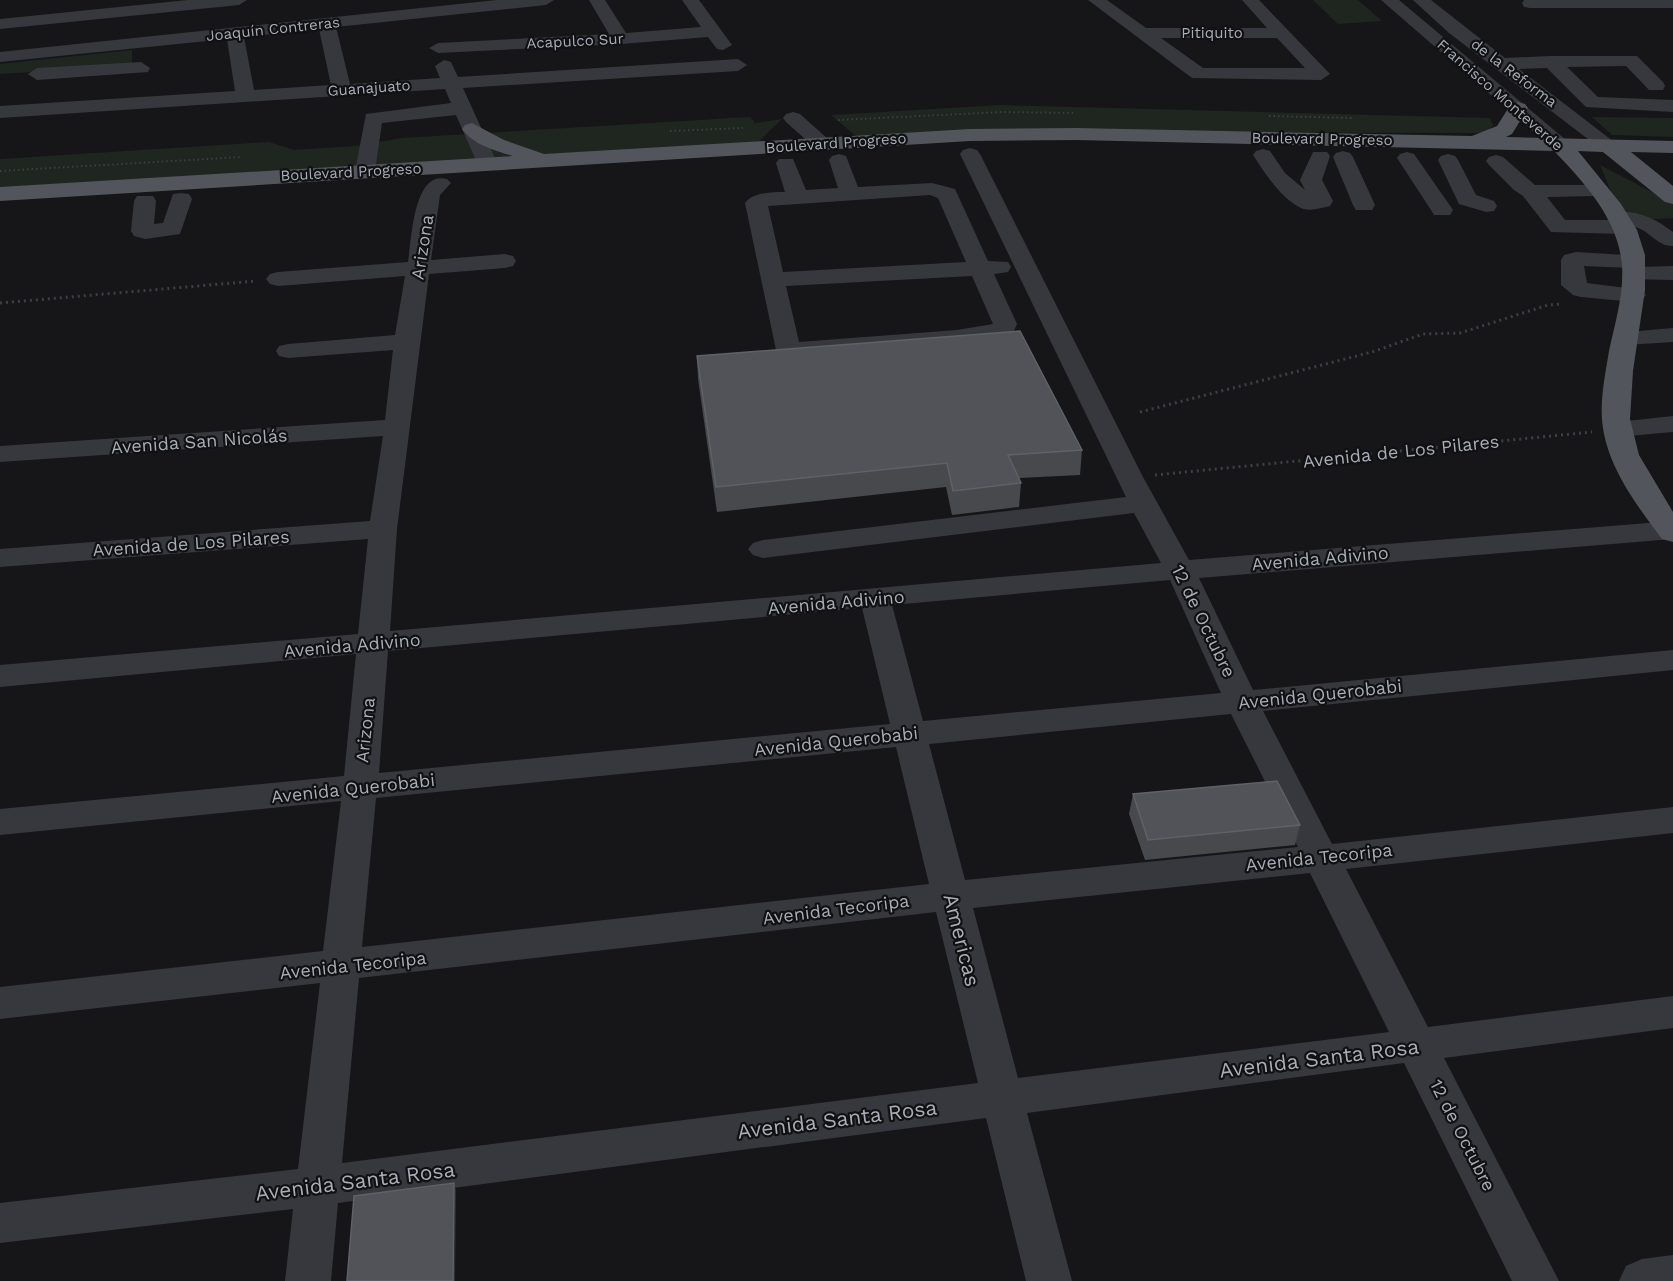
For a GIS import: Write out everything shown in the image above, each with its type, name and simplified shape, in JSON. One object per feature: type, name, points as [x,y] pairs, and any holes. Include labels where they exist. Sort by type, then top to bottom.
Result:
[{"type":"main road","points":[[1476,142],[1505,130],[1518,108]]},
{"type":"main road","points":[[409,169],[473,133],[497,144],[553,161]]},
{"type":"main road","name":"Boulevard Progreso","points":[[0,194],[368,152],[409,169],[820,143],[1020,134],[1673,147]]},
{"type":"main road","name":"Francisco Monteverde","points":[[1559,144],[1579,163],[1644,250]]},
{"type":"main road","points":[[1608,145],[1673,197]]},
{"type":"main road","name":"Boulevard Progreso","points":[[0,209],[527,177],[970,154],[1078,152],[1673,165]]},
{"type":"main road","points":[[440,183],[488,165],[527,177]]},
{"type":"main road","points":[[1644,250],[1625,338],[1617,402],[1617,429],[1646,495],[1672,531]]},
{"type":"street","points":[[37,20],[39,0]]},
{"type":"street","points":[[0,24],[129,6],[236,0]]},
{"type":"street","name":"Joaquín Contreras","points":[[0,57],[326,23],[424,6],[546,0]]},
{"type":"street","points":[[597,0],[616,32]]},
{"type":"street","points":[[690,0],[712,31]]},
{"type":"street","points":[[1095,0],[1199,74],[1321,74],[1250,0]]},
{"type":"street","name":"Francisco Monteverde","points":[[1389,0],[1559,144]]},
{"type":"street","name":"de la Reforma","points":[[1421,0],[1608,145]]},
{"type":"street","points":[[1546,16],[1530,3],[1673,3]]},
{"type":"street","points":[[424,6],[450,83],[488,165]]},
{"type":"street","points":[[326,23],[342,90]]},
{"type":"street","name":"Acapulco Sur","points":[[436,45],[616,32],[712,31]]},
{"type":"street","name":"Guanajuato","points":[[0,112],[450,83],[742,70],[712,31]]},
{"type":"street","points":[[235,33],[245,96]]},
{"type":"street","name":"Pitiquito","points":[[1141,33],[1283,33]]},
{"type":"street","points":[[140,43],[141,102]]},
{"type":"street","points":[[1617,45],[1636,65],[1665,86]]},
{"type":"street","points":[[1502,64],[1636,65]]},
{"type":"street","points":[[1554,66],[1595,104],[1673,106]]},
{"type":"street","points":[[23,75],[141,68]]},
{"type":"street","points":[[1544,95],[1602,86],[1665,86]]},
{"type":"street","points":[[368,152],[373,118],[462,108]]},
{"type":"street","points":[[793,118],[820,143]]},
{"type":"street","name":"12 de Octubre","points":[[970,154],[1136,490],[1180,570],[1242,702],[1536,1281]]},
{"type":"street","points":[[1263,155],[1278,177],[1304,202],[1321,202],[1311,180],[1320,156]]},
{"type":"street","points":[[1343,157],[1364,205]]},
{"type":"street","points":[[1407,159],[1442,210]]},
{"type":"street","points":[[839,160],[849,194]]},
{"type":"street","points":[[1449,160],[1467,199],[1486,206]]},
{"type":"street","points":[[1496,161],[1521,186],[1531,191],[1565,234],[1536,236]]},
{"type":"street","points":[[786,163],[798,198]]},
{"type":"street","name":"Arizona","points":[[308,1281],[360,787],[383,529],[398,427],[406,342],[430,194],[440,183]]},
{"type":"street","points":[[932,189],[945,192],[1005,324],[1003,330],[776,351],[772,280],[756,203],[768,199],[798,198],[932,189]]},
{"type":"street","points":[[1531,191],[1598,190]]},
{"type":"street","points":[[145,201],[142,231],[145,232],[172,229],[181,199]]},
{"type":"street","points":[[1559,227],[1644,250],[1673,273]]},
{"type":"street","points":[[278,279],[506,261]]},
{"type":"street","points":[[772,280],[1024,266]]},
{"type":"street","points":[[1625,338],[1673,335]]},
{"type":"street","points":[[288,351],[406,342]]},
{"type":"street","points":[[1617,429],[1673,424]]},
{"type":"street","name":"Avenida San Nicolás","points":[[0,454],[398,427]]},
{"type":"street","points":[[763,549],[1136,490]]},
{"type":"street","name":"Avenida de Los Pilares","points":[[0,558],[383,529]]},
{"type":"street","name":"Avenida Adivino","points":[[0,676],[1180,570],[1672,531]]},
{"type":"street","name":"Americas","points":[[875,598],[1049,1281]]},
{"type":"street","name":"Avenida Querobabi","points":[[0,822],[1673,660]]},
{"type":"street","name":"Avenida Tecoripa","points":[[0,1003],[951,896],[1133,879],[1322,856],[1673,820]]},
{"type":"street","name":"Avenida Santa Rosa","points":[[0,1223],[319,1186],[1673,1012]]},
{"type":"street","points":[[1642,1281],[1673,1277]]},
{"type":"path","points":[[0,303],[278,279]]},
{"type":"path","points":[[1140,412],[1372,352],[1423,334],[1460,333],[1548,305],[1569,303]]},
{"type":"path","name":"Avenida de Los Pilares","points":[[1136,490],[1617,429]]},
{"type":"shaded area","points":[[1313,0],[1358,0],[1382,21],[1338,24]]},
{"type":"shaded area","points":[[132,50],[132,66],[0,74],[0,64]]},
{"type":"shaded area","points":[[1001,105],[1490,118],[1493,125],[1487,133],[1069,132],[857,137],[831,115]]},
{"type":"shaded area","points":[[750,117],[755,123],[782,119],[753,147],[0,191],[0,159],[269,142],[294,150],[355,146],[402,138]]},
{"type":"shaded area","points":[[1592,117],[1673,118],[1673,137],[1612,135]]},
{"type":"shaded area","points":[[1600,165],[1673,203],[1673,218],[1623,221]]},
{"type":"building","points":[[1020,331],[1082,450],[1008,455],[1021,483],[953,491],[947,463],[716,487],[697,356]]},
{"type":"building","points":[[1277,781],[1300,825],[1148,840],[1133,794]]},
{"type":"building","points":[[454,1183],[453,1281],[347,1281],[354,1196]]}]
